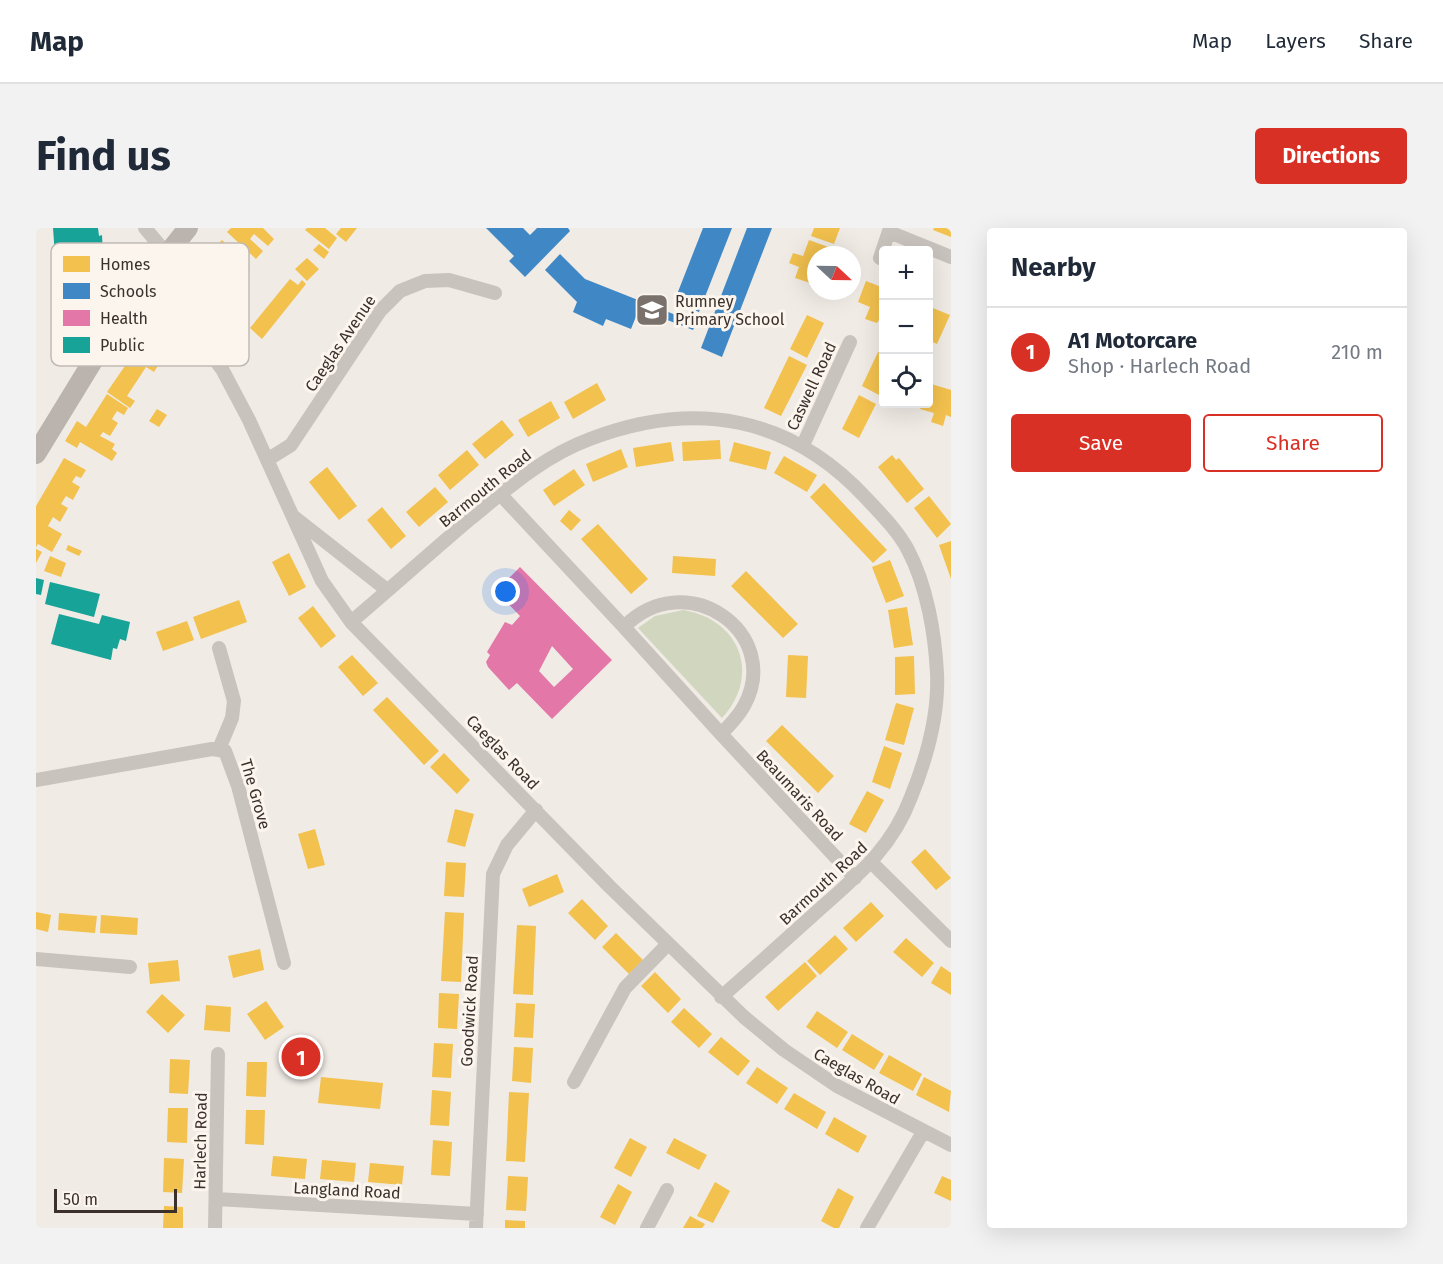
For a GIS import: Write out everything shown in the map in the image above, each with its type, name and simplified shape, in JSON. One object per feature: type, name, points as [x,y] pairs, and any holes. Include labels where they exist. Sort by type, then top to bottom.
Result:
[{"type":"main road","points":[[175,243],[188,228]]},
{"type":"main road","points":[[36,454],[91,366]]},
{"type":"street","points":[[145,228],[158,243]]},
{"type":"street","points":[[884,246],[890,230],[951,257]]},
{"type":"street","name":"Caeglas Avenue","points":[[267,460],[291,445],[380,311],[400,291],[436,280],[464,283],[495,293]]},
{"type":"street","name":"Caswell Road","points":[[803,445],[850,342]]},
{"type":"street","name":"Caeglas Road","points":[[219,366],[241,403],[322,581],[351,622],[722,997],[804,1065],[837,1086],[951,1145]]},
{"type":"street","name":"Barmouth Road","points":[[351,622],[531,469],[571,446],[636,426],[690,420],[746,423],[768,429],[803,445],[856,487],[907,548],[920,581],[931,626],[938,675],[936,701],[925,753],[911,798],[899,823],[872,863],[722,997]]},
{"type":"street","name":"Beaumaris Road","points":[[500,494],[855,878]]},
{"type":"street","points":[[293,516],[387,590]]},
{"type":"street","points":[[624,627],[647,610],[678,602],[707,606],[739,631],[749,654],[751,683],[745,706],[721,734]]},
{"type":"street","points":[[219,648],[234,701],[232,718],[219,749]]},
{"type":"street","name":"The Grove","points":[[36,780],[219,749],[229,757],[238,786],[284,963]]},
{"type":"street","name":"Goodwick Road","points":[[476,1228],[493,874],[507,845],[536,810]]},
{"type":"street","points":[[872,863],[951,941]]},
{"type":"street","points":[[574,1082],[625,988],[668,944]]},
{"type":"street","points":[[36,958],[130,967]]},
{"type":"street","name":"Harlech Road","points":[[215,1228],[218,1054]]},
{"type":"street","points":[[867,1228],[923,1132]]},
{"type":"street","points":[[647,1228],[667,1191]]},
{"type":"street","name":"Langland Road","points":[[216,1199],[477,1214]]},
{"type":"green space","points":[[683,610],[702,615],[718,624],[730,637],[738,651],[742,667],[741,684],[734,701],[722,718],[638,628],[655,616]]},
{"type":"building: Homes","points":[[231,228],[263,228],[274,239],[268,246],[254,234],[250,239],[263,251],[256,259],[249,252],[249,243],[239,243],[227,232]]},
{"type":"building: Homes","points":[[325,228],[337,238],[329,249],[305,230]]},
{"type":"building: Homes","points":[[341,228],[357,228],[346,242],[336,234]]},
{"type":"building: Homes","points":[[814,228],[840,228],[834,244],[811,236]]},
{"type":"building: Homes","points":[[934,228],[951,228],[951,237],[933,230]]},
{"type":"building: Homes","points":[[809,240],[826,246],[807,246],[807,282],[795,278],[799,267],[789,263],[793,253],[803,256]]},
{"type":"building: Homes","points":[[319,244],[329,252],[324,259],[313,250]]},
{"type":"building: Homes","points":[[307,258],[319,269],[307,281],[295,269]]},
{"type":"building: Homes","points":[[290,279],[298,285],[302,280],[306,284],[262,339],[250,328]]},
{"type":"building: Homes","points":[[866,281],[879,286],[879,320],[877,323],[865,319],[870,307],[858,302],[861,300]]},
{"type":"building: Homes","points":[[933,308],[950,315],[937,344],[933,342]]},
{"type":"building: Homes","points":[[807,315],[824,323],[807,358],[790,349]]},
{"type":"building: Homes","points":[[878,352],[879,395],[862,386]]},
{"type":"building: Homes","points":[[789,356],[807,365],[781,416],[764,408]]},
{"type":"building: Homes","points":[[125,366],[158,366],[154,372],[146,367],[127,396],[135,401],[130,408],[107,392]]},
{"type":"building: Homes","points":[[597,383],[606,400],[573,419],[564,402]]},
{"type":"building: Homes","points":[[933,385],[951,390],[951,417],[946,415],[943,426],[931,422],[934,413],[920,409],[933,408]]},
{"type":"building: Homes","points":[[107,394],[128,408],[124,415],[117,411],[112,419],[118,423],[110,436],[103,432],[100,436],[115,444],[112,449],[117,453],[112,461],[80,442],[77,448],[65,441],[77,421],[86,427]]},
{"type":"building: Homes","points":[[859,395],[876,404],[859,438],[842,429]]},
{"type":"building: Homes","points":[[551,401],[560,418],[528,437],[518,420]]},
{"type":"building: Homes","points":[[157,409],[167,415],[159,427],[149,421]]},
{"type":"building: Homes","points":[[502,420],[514,435],[485,459],[472,444]]},
{"type":"building: Homes","points":[[720,440],[721,459],[683,461],[682,442]]},
{"type":"building: Homes","points":[[671,442],[674,461],[636,467],[633,448]]},
{"type":"building: Homes","points":[[734,442],[771,452],[766,470],[729,461]]},
{"type":"building: Homes","points":[[621,449],[628,467],[593,482],[586,464]]},
{"type":"building: Homes","points":[[467,450],[479,465],[450,490],[438,475]]},
{"type":"building: Homes","points":[[892,455],[896,460],[899,458],[924,489],[907,503],[878,467]]},
{"type":"building: Homes","points":[[784,456],[817,475],[807,492],[774,473]]},
{"type":"building: Homes","points":[[64,458],[86,470],[81,478],[76,476],[72,482],[80,487],[73,500],[66,496],[61,504],[68,508],[60,522],[53,517],[48,526],[62,534],[52,552],[38,544],[36,547],[36,506]]},
{"type":"building: Homes","points":[[327,467],[357,506],[339,520],[309,482]]},
{"type":"building: Homes","points":[[574,469],[585,485],[554,506],[543,490]]},
{"type":"building: Homes","points":[[824,483],[887,550],[873,563],[810,497]]},
{"type":"building: Homes","points":[[435,487],[448,502],[419,527],[406,512]]},
{"type":"building: Homes","points":[[929,496],[951,524],[937,538],[914,508]]},
{"type":"building: Homes","points":[[382,507],[406,536],[391,549],[367,520]]},
{"type":"building: Homes","points":[[569,510],[581,520],[571,531],[560,521]]},
{"type":"building: Homes","points":[[598,524],[648,579],[631,594],[581,539]]},
{"type":"building: Homes","points":[[951,541],[951,579],[939,545]]},
{"type":"building: Homes","points":[[68,545],[82,551],[79,556],[66,550]]},
{"type":"building: Homes","points":[[36,549],[42,552],[36,563]]},
{"type":"building: Homes","points":[[289,553],[306,587],[289,596],[272,562]]},
{"type":"building: Homes","points":[[50,556],[66,563],[61,577],[44,571]]},
{"type":"building: Homes","points":[[673,556],[716,559],[715,576],[672,573]]},
{"type":"building: Homes","points":[[890,560],[904,596],[886,603],[872,567]]},
{"type":"building: Homes","points":[[746,571],[798,624],[783,638],[731,586]]},
{"type":"building: Homes","points":[[239,600],[247,622],[201,639],[193,617]]},
{"type":"building: Homes","points":[[313,606],[336,636],[321,648],[298,618]]},
{"type":"building: Homes","points":[[907,607],[913,645],[894,648],[888,610]]},
{"type":"building: Homes","points":[[187,621],[194,640],[163,651],[156,632]]},
{"type":"building: Homes","points":[[352,655],[378,683],[363,696],[338,667]]},
{"type":"building: Homes","points":[[788,655],[808,656],[806,698],[786,697]]},
{"type":"building: Homes","points":[[914,656],[915,694],[895,695],[895,657]]},
{"type":"building: Homes","points":[[387,697],[439,751],[424,765],[373,710]]},
{"type":"building: Homes","points":[[896,703],[914,708],[904,745],[885,740]]},
{"type":"building: Homes","points":[[782,725],[834,776],[818,793],[766,741]]},
{"type":"building: Homes","points":[[884,746],[902,753],[890,789],[872,782]]},
{"type":"building: Homes","points":[[444,753],[470,780],[457,794],[430,767]]},
{"type":"building: Homes","points":[[867,791],[884,800],[866,833],[849,824]]},
{"type":"building: Homes","points":[[455,809],[474,814],[465,847],[447,842]]},
{"type":"building: Homes","points":[[315,829],[325,865],[308,869],[298,834]]},
{"type":"building: Homes","points":[[925,849],[951,878],[936,890],[911,862]]},
{"type":"building: Homes","points":[[446,862],[466,863],[464,897],[444,896]]},
{"type":"building: Homes","points":[[557,874],[564,892],[529,907],[522,889]]},
{"type":"building: Homes","points":[[582,899],[608,926],[595,940],[568,913]]},
{"type":"building: Homes","points":[[871,902],[884,916],[856,942],[843,928]]},
{"type":"building: Homes","points":[[36,912],[51,915],[48,932],[36,929]]},
{"type":"building: Homes","points":[[445,912],[464,913],[461,982],[441,981]]},
{"type":"building: Homes","points":[[59,913],[97,916],[95,933],[58,930]]},
{"type":"building: Homes","points":[[101,915],[138,918],[137,935],[100,933]]},
{"type":"building: Homes","points":[[517,925],[536,926],[533,995],[513,994]]},
{"type":"building: Homes","points":[[616,933],[643,960],[629,974],[602,947]]},
{"type":"building: Homes","points":[[835,935],[848,949],[820,975],[807,961]]},
{"type":"building: Homes","points":[[906,938],[934,963],[922,977],[893,952]]},
{"type":"building: Homes","points":[[260,949],[264,970],[233,978],[228,956]]},
{"type":"building: Homes","points":[[178,960],[180,981],[150,984],[148,963]]},
{"type":"building: Homes","points":[[805,962],[817,976],[778,1011],[765,997]]},
{"type":"building: Homes","points":[[941,966],[951,973],[951,995],[931,983]]},
{"type":"building: Homes","points":[[655,972],[681,999],[668,1013],[641,986]]},
{"type":"building: Homes","points":[[439,993],[459,994],[457,1029],[438,1028]]},
{"type":"building: Homes","points":[[162,994],[185,1015],[168,1033],[146,1012]]},
{"type":"building: Homes","points":[[266,1001],[284,1027],[265,1040],[247,1014]]},
{"type":"building: Homes","points":[[516,1003],[535,1004],[533,1038],[514,1037]]},
{"type":"building: Homes","points":[[206,1005],[231,1007],[230,1032],[204,1030]]},
{"type":"building: Homes","points":[[684,1008],[712,1034],[699,1048],[671,1022]]},
{"type":"building: Homes","points":[[817,1011],[848,1032],[837,1048],[806,1027]]},
{"type":"building: Homes","points":[[852,1034],[884,1054],[874,1070],[842,1050]]},
{"type":"building: Homes","points":[[721,1037],[750,1061],[738,1076],[708,1052]]},
{"type":"building: Homes","points":[[434,1043],[453,1044],[451,1078],[432,1077]]},
{"type":"building: Homes","points":[[514,1047],[533,1048],[531,1083],[512,1081]]},
{"type":"building: Homes","points":[[889,1055],[922,1074],[913,1091],[879,1073]]},
{"type":"building: Homes","points":[[170,1059],[190,1060],[188,1094],[169,1093]]},
{"type":"building: Homes","points":[[247,1062],[267,1062],[266,1097],[246,1096]]},
{"type":"building: Homes","points":[[757,1067],[788,1088],[777,1104],[746,1083]]},
{"type":"building: Homes","points":[[321,1077],[383,1083],[380,1109],[318,1103]]},
{"type":"building: Homes","points":[[924,1077],[951,1091],[949,1112],[916,1095]]},
{"type":"building: Homes","points":[[432,1090],[451,1092],[449,1126],[430,1125]]},
{"type":"building: Homes","points":[[509,1092],[529,1093],[525,1162],[506,1161]]},
{"type":"building: Homes","points":[[794,1093],[826,1112],[817,1129],[784,1109]]},
{"type":"building: Homes","points":[[168,1108],[188,1108],[187,1143],[167,1142]]},
{"type":"building: Homes","points":[[246,1110],[265,1110],[264,1145],[245,1144]]},
{"type":"building: Homes","points":[[834,1117],[867,1136],[858,1153],[825,1134]]},
{"type":"building: Homes","points":[[630,1138],[647,1147],[631,1177],[614,1168]]},
{"type":"building: Homes","points":[[674,1138],[707,1155],[699,1170],[666,1153]]},
{"type":"building: Homes","points":[[433,1140],[452,1142],[450,1176],[431,1175]]},
{"type":"building: Homes","points":[[273,1156],[307,1159],[305,1179],[271,1176]]},
{"type":"building: Homes","points":[[164,1158],[184,1159],[182,1193],[163,1192]]},
{"type":"building: Homes","points":[[322,1160],[356,1163],[354,1182],[320,1179]]},
{"type":"building: Homes","points":[[370,1163],[404,1166],[402,1185],[368,1182]]},
{"type":"building: Homes","points":[[508,1176],[528,1177],[526,1211],[506,1210]]},
{"type":"building: Homes","points":[[942,1176],[951,1180],[951,1201],[934,1193]]},
{"type":"building: Homes","points":[[715,1182],[730,1191],[713,1223],[697,1216]]},
{"type":"building: Homes","points":[[618,1184],[632,1192],[615,1225],[600,1217]]},
{"type":"building: Homes","points":[[838,1188],[854,1197],[839,1228],[834,1228],[821,1221]]},
{"type":"building: Homes","points":[[164,1206],[183,1207],[183,1228],[163,1228]]},
{"type":"building: Homes","points":[[690,1216],[705,1224],[702,1228],[683,1228]]},
{"type":"building: Homes","points":[[505,1220],[525,1221],[525,1228],[505,1228]]},
{"type":"building: Schools","points":[[486,228],[523,228],[530,235],[537,228],[568,228],[570,231],[525,277],[509,261],[514,256]]},
{"type":"building: Schools","points":[[703,228],[732,228],[699,312],[674,302]]},
{"type":"building: Schools","points":[[747,228],[772,228],[722,357],[701,348]]},
{"type":"building: Schools","points":[[560,254],[585,279],[696,323],[693,330],[639,309],[631,329],[606,319],[603,326],[573,312],[577,302],[545,270]]},
{"type":"building: Health","points":[[520,567],[612,660],[552,719],[517,683],[509,690],[488,667],[486,662],[490,655],[487,652],[505,622],[512,625],[520,616],[496,591]],"holes":[[[552,646],[573,669],[554,687],[539,671]]]},
{"type":"building: Public","points":[[53,228],[98,228],[99,236],[102,235],[102,243],[54,243]]},
{"type":"building: Public","points":[[36,578],[44,580],[41,595],[36,594]]},
{"type":"building: Public","points":[[50,582],[100,594],[94,617],[45,604]]},
{"type":"building: Public","points":[[59,614],[99,624],[102,615],[130,622],[126,641],[120,639],[117,649],[113,648],[111,660],[51,644]]},
{"type":"place","name":"Rumney Primary School","points":[[652,310]]},
{"type":"place","name":"A1 Motorcare","points":[[301,1057]]}]
